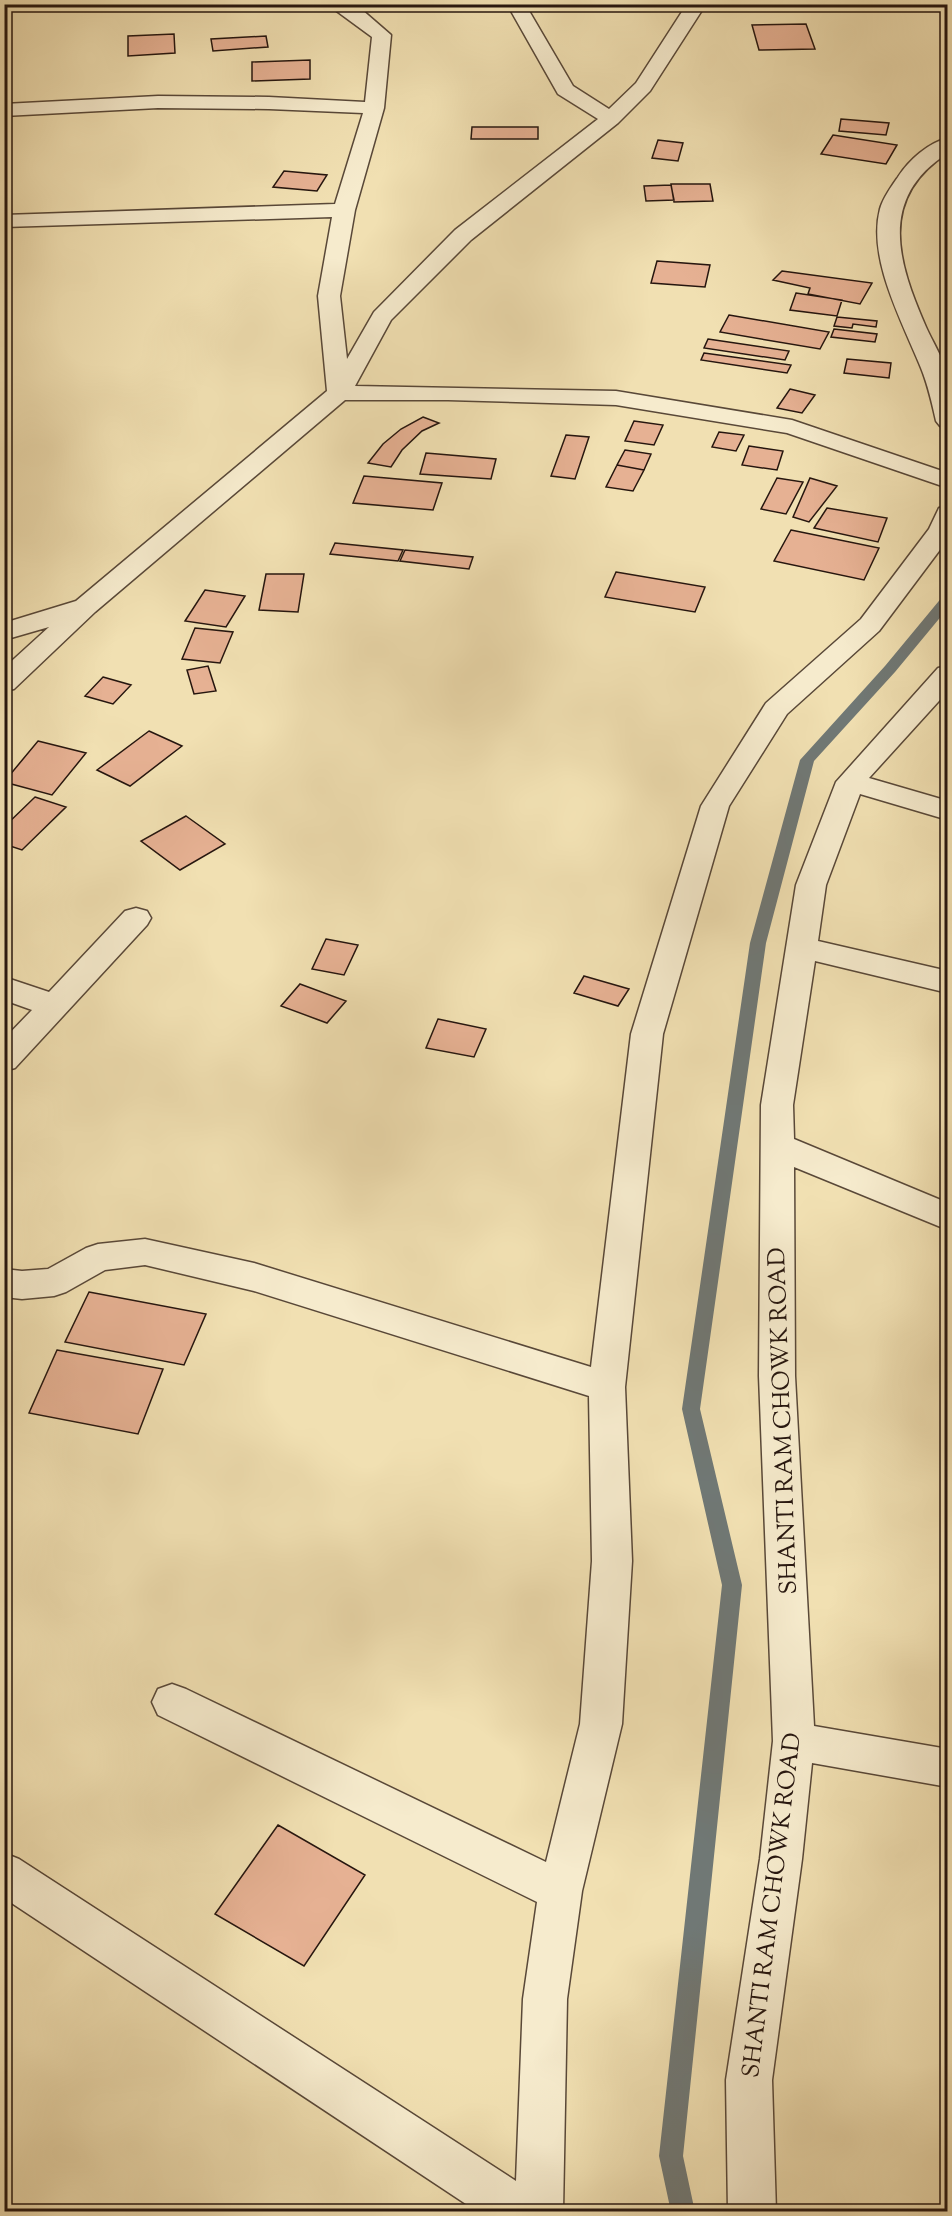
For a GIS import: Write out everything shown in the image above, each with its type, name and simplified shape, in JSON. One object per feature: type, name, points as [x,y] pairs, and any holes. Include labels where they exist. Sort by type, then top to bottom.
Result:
[{"type":"street","points":[[336,4],[382,34],[374,108],[344,210],[329,296],[339,393]]},
{"type":"street","points":[[516,4],[566,90],[611,119]]},
{"type":"street","points":[[4,683],[86,606],[339,393],[382,317],[463,235],[611,119],[643,87],[697,4]]},
{"type":"street","points":[[4,110],[158,102],[269,103],[374,108]]},
{"type":"street","points":[[948,144],[915,167],[890,210],[890,256],[912,325],[938,358],[948,421]]},
{"type":"street","points":[[4,221],[344,210]]},
{"type":"street","points":[[339,393],[448,393],[616,398],[792,427],[948,482]]},
{"type":"street","points":[[539,2211],[545,1999],[560,1891],[601,1724],[612,1562],[607,1387],[647,1034],[715,806],[776,708],[870,625],[941,530],[948,513]]},
{"type":"street","points":[[4,632],[86,606]]},
{"type":"street","name":"SHANTI RAM CHOWK ROAD","points":[[752,2211],[749,2080],[781,1859],[794,1741],[777,1376],[777,1106],[812,885],[850,782],[948,675]]},
{"type":"street","points":[[850,782],[948,811]]},
{"type":"street","points":[[4,1060],[136,918]]},
{"type":"street","points":[[802,948],[948,982]]},
{"type":"street","points":[[4,988],[54,1006]]},
{"type":"street","points":[[777,1146],[948,1217]]},
{"type":"street","points":[[4,1284],[54,1282],[98,1257],[145,1252],[254,1277],[607,1387]]},
{"type":"street","points":[[172,1702],[560,1891]]},
{"type":"street","points":[[794,1741],[948,1768]]},
{"type":"street","points":[[4,1873],[521,2211]]},
{"type":"building","points":[[806,24],[815,49],[759,50],[752,25]]},
{"type":"building","points":[[174,34],[175,53],[128,56],[128,36]]},
{"type":"building","points":[[266,36],[268,47],[213,51],[211,39]]},
{"type":"building","points":[[310,60],[310,79],[252,81],[252,62]]},
{"type":"building","points":[[841,119],[889,123],[886,135],[839,131]]},
{"type":"building","points":[[472,127],[538,127],[538,139],[471,139]]},
{"type":"building","points":[[833,135],[897,145],[886,164],[821,154]]},
{"type":"building","points":[[658,140],[683,143],[678,161],[652,158]]},
{"type":"building","points":[[284,171],[327,175],[317,191],[273,187]]},
{"type":"building","points":[[671,184],[710,184],[713,201],[674,202]]},
{"type":"building","points":[[671,185],[674,200],[646,201],[644,186]]},
{"type":"building","points":[[657,261],[710,265],[705,287],[651,283]]},
{"type":"building","points":[[782,271],[872,283],[860,304],[808,294],[810,288],[773,280]]},
{"type":"building","points":[[796,293],[842,300],[837,316],[790,310]]},
{"type":"building","points":[[729,315],[829,332],[820,349],[720,332]]},
{"type":"building","points":[[837,317],[877,321],[876,327],[853,324],[852,328],[834,326]]},
{"type":"building","points":[[834,329],[877,334],[875,342],[831,337]]},
{"type":"building","points":[[708,339],[789,351],[785,360],[704,348]]},
{"type":"building","points":[[704,353],[791,365],[787,373],[701,360]]},
{"type":"building","points":[[847,359],[891,363],[889,378],[844,373]]},
{"type":"building","points":[[790,389],[815,395],[802,413],[777,408]]},
{"type":"building","points":[[423,417],[439,423],[422,431],[402,450],[391,467],[368,463],[383,444],[401,429]]},
{"type":"building","points":[[634,421],[663,425],[654,445],[625,441]]},
{"type":"building","points":[[719,432],[744,435],[736,451],[712,447]]},
{"type":"building","points":[[566,435],[589,437],[575,479],[551,476]]},
{"type":"building","points":[[749,446],[783,451],[777,470],[742,465]]},
{"type":"building","points":[[625,450],[651,454],[644,470],[617,465]]},
{"type":"building","points":[[426,453],[496,459],[491,479],[420,474]]},
{"type":"building","points":[[617,465],[644,470],[633,491],[606,487]]},
{"type":"building","points":[[364,476],[442,483],[433,510],[353,503]]},
{"type":"building","points":[[777,478],[803,482],[786,514],[761,509]]},
{"type":"building","points":[[810,478],[837,486],[809,522],[793,517]]},
{"type":"building","points":[[827,508],[887,518],[878,542],[814,528]]},
{"type":"building","points":[[791,530],[879,548],[864,580],[774,561]]},
{"type":"building","points":[[335,543],[403,550],[398,561],[330,554]]},
{"type":"building","points":[[405,550],[473,557],[469,569],[400,561]]},
{"type":"building","points":[[616,572],[705,587],[695,612],[605,597]]},
{"type":"building","points":[[266,574],[304,574],[298,612],[259,610]]},
{"type":"building","points":[[205,590],[245,596],[226,627],[185,621]]},
{"type":"building","points":[[195,628],[233,632],[220,663],[182,659]]},
{"type":"building","points":[[208,666],[216,691],[194,694],[187,670]]},
{"type":"building","points":[[103,677],[131,685],[113,704],[85,696]]},
{"type":"building","points":[[149,731],[182,746],[130,786],[97,770]]},
{"type":"building","points":[[38,741],[86,753],[52,795],[4,782]]},
{"type":"building","points":[[35,797],[66,807],[22,850],[4,844],[4,827]]},
{"type":"building","points":[[186,816],[225,844],[180,870],[141,841]]},
{"type":"building","points":[[326,939],[358,945],[344,975],[312,969]]},
{"type":"building","points":[[584,976],[629,989],[618,1006],[574,993]]},
{"type":"building","points":[[300,984],[346,1001],[327,1023],[281,1006]]},
{"type":"building","points":[[438,1019],[486,1029],[474,1057],[426,1048]]},
{"type":"building","points":[[89,1292],[206,1314],[184,1365],[65,1342]]},
{"type":"building","points":[[57,1350],[163,1369],[138,1434],[29,1413]]},
{"type":"building","points":[[278,1825],[365,1875],[304,1966],[215,1914]]},
{"type":"waterway","points":[[683,2212],[671,2156],[732,1585],[691,1409],[758,943],[807,760],[890,669],[948,599]]}]
